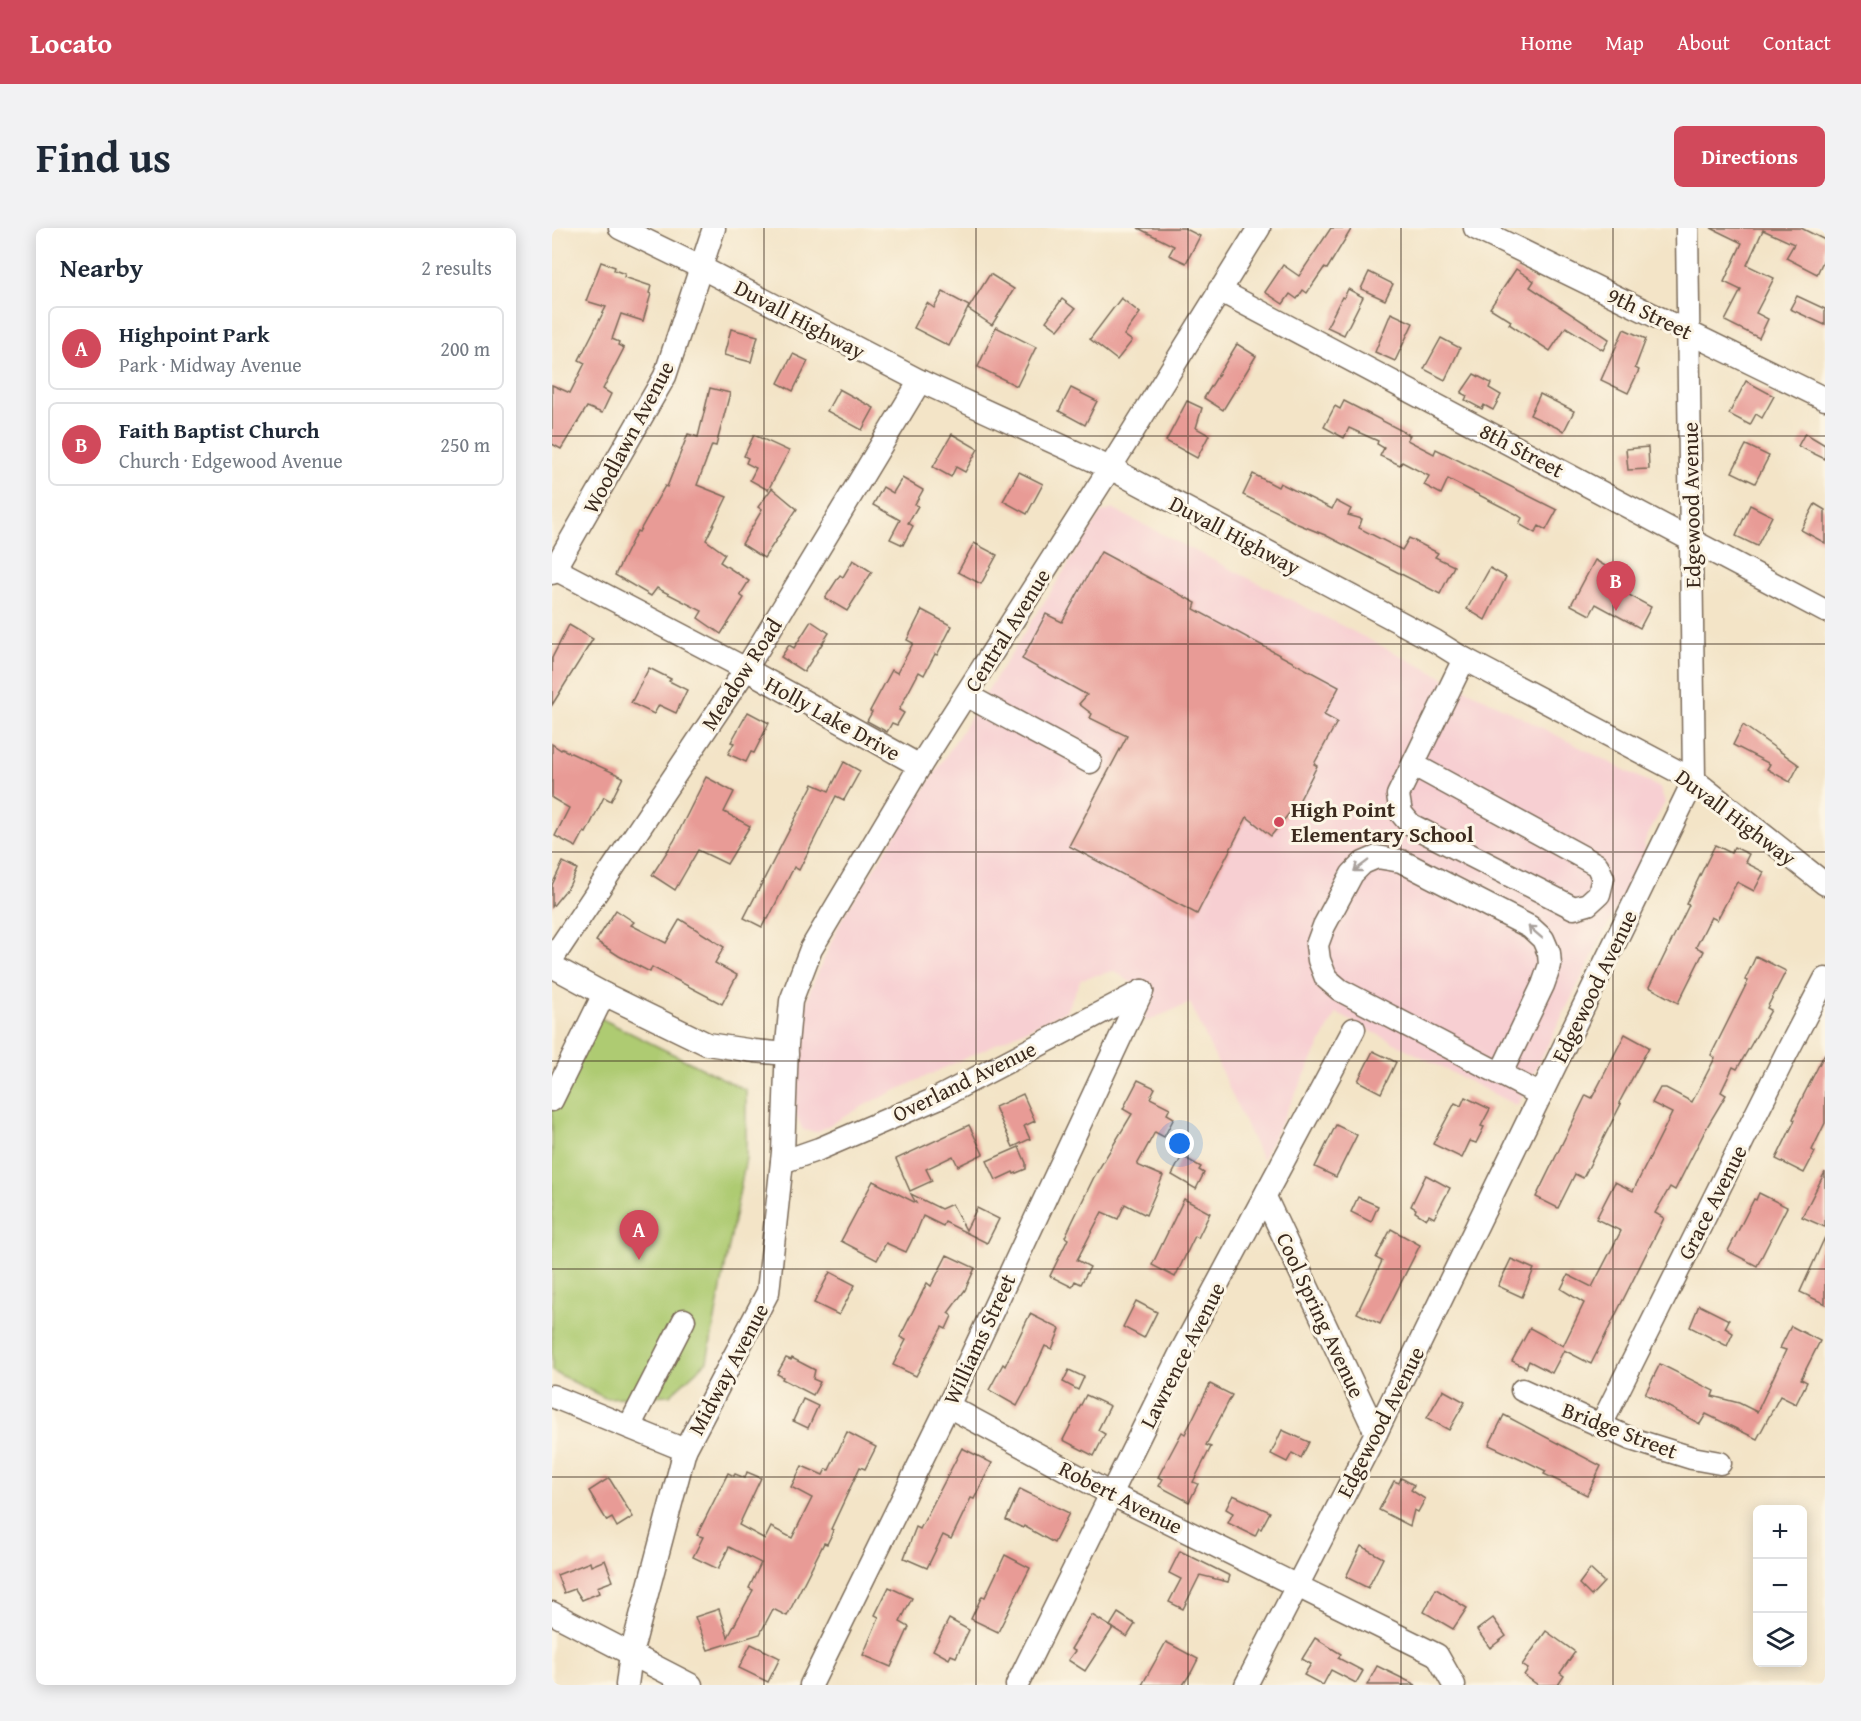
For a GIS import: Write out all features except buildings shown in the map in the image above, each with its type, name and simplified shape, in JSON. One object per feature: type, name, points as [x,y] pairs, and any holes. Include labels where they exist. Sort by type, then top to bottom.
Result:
[{"type":"street","name":"Duvall Highway","points":[[620,228],[920,381],[1110,468],[1694,780],[1825,884]]},
{"type":"street","name":"Woodlawn Avenue","points":[[553,571],[665,376],[714,228]]},
{"type":"street","name":"Central Avenue","points":[[787,1049],[791,1001],[811,949],[920,766],[1110,468],[1258,228]]},
{"type":"street","name":"9th Street","points":[[1475,228],[1825,399]]},
{"type":"street","name":"Edgewood Avenue","points":[[1246,1685],[1376,1433],[1694,780],[1687,228]]},
{"type":"street","name":"8th Street","points":[[1219,290],[1825,611]]},
{"type":"street","name":"Meadow Road","points":[[552,959],[746,669],[920,381]]},
{"type":"street","name":"Holly Lake Drive","points":[[553,571],[746,669],[920,766]]},
{"type":"street","points":[[1414,765],[1598,865],[1603,878],[1599,894],[1588,904],[1574,908],[1411,825],[1401,813],[1398,795],[1464,659]]},
{"type":"street","points":[[966,695],[1090,762]]},
{"type":"street","points":[[1501,1073],[1543,985],[1550,964],[1549,953],[1543,939],[1530,927],[1401,861],[1377,857],[1363,862],[1352,874],[1324,926],[1317,945],[1319,960],[1326,978],[1340,990],[1541,1095]]},
{"type":"street","points":[[552,966],[707,1044],[754,1051],[787,1049]]},
{"type":"street","name":"Grace Avenue","points":[[1601,1425],[1825,979]]},
{"type":"street","name":"Overland Avenue","points":[[782,1162],[819,1149],[940,1097],[1142,991]]},
{"type":"street","name":"Williams Street","points":[[811,1685],[948,1406],[1142,991]]},
{"type":"street","points":[[552,1100],[604,994]]},
{"type":"street","name":"Lawrence Avenue","points":[[1017,1685],[1181,1352],[1354,1029]]},
{"type":"street","name":"Midway Avenue","points":[[627,1685],[631,1654],[685,1449],[768,1292],[782,1162],[787,1049]]},
{"type":"street","name":"Cool Spring Avenue","points":[[1265,1197],[1376,1433]]},
{"type":"street","points":[[629,1427],[684,1320]]},
{"type":"street","name":"Bridge Street","points":[[1522,1390],[1631,1439],[1692,1458],[1720,1463]]},
{"type":"street","points":[[552,1396],[685,1449]]},
{"type":"street","name":"Robert Avenue","points":[[948,1406],[1111,1494],[1437,1655],[1454,1685]]},
{"type":"street","points":[[552,1613],[692,1685]]},
{"type":"shaded area","name":"High Point Elementary School","points":[[1113,509],[1660,788],[1665,802],[1644,843],[1645,852],[1517,1106],[1336,1013],[1262,1160],[1190,1003],[1145,1022],[1142,990],[1114,971],[1081,979],[1066,1011],[867,1104],[817,1132],[803,1130],[795,1114],[801,1024],[810,990],[841,920],[1101,513]]},
{"type":"green space","points":[[598,1017],[746,1090],[746,1158],[707,1361],[670,1395],[605,1398],[552,1371],[552,1109]]},
{"type":"place","name":"Faith Baptist Church","points":[[1616,611]]},
{"type":"place","name":"High Point Elementary School","points":[[1279,822]]},
{"type":"place","name":"Highpoint Park","points":[[639,1260]]}]
